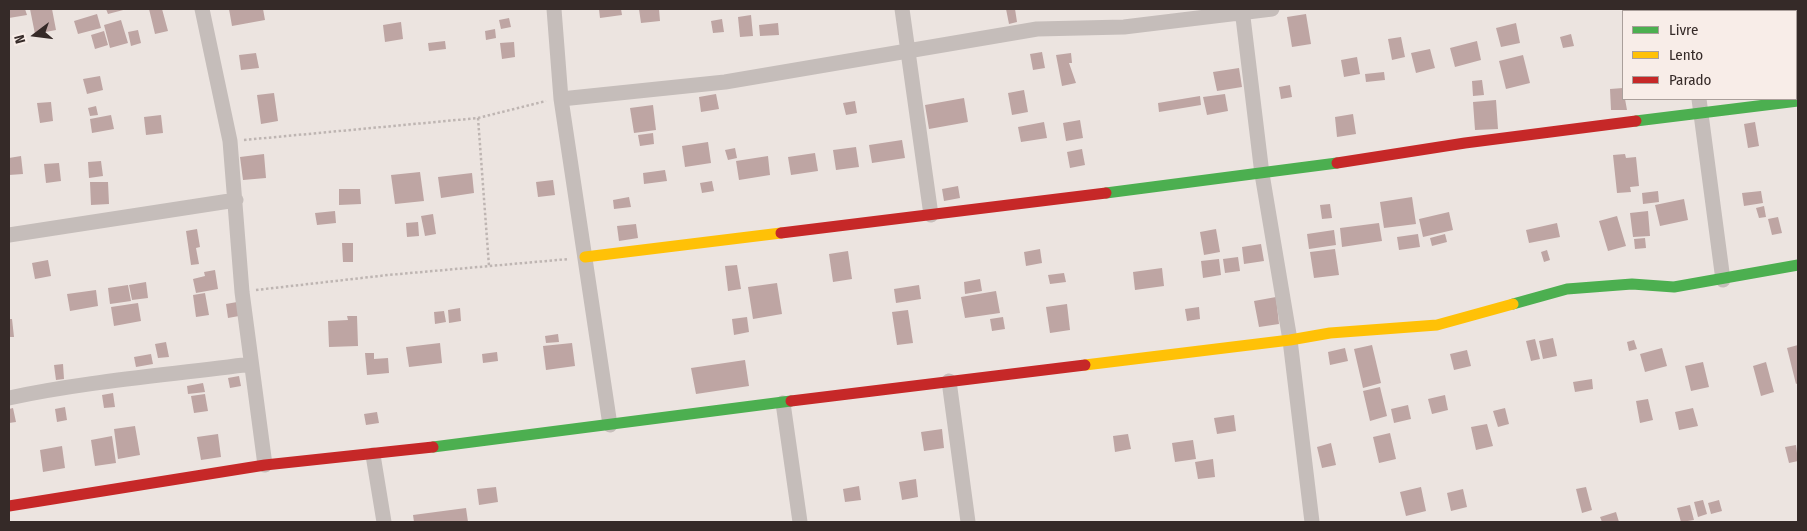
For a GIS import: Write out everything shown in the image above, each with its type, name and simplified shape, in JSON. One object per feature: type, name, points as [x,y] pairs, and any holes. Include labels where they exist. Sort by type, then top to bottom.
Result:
[{"type":"street","points":[[202,9],[230,142],[242,292],[265,465]]},
{"type":"street","points":[[554,9],[561,99],[610,425]]},
{"type":"street","points":[[902,9],[906,51],[931,216]]},
{"type":"street","points":[[561,99],[725,82],[1037,29],[1124,27],[1242,11],[1272,9]]},
{"type":"street","points":[[1242,11],[1262,174],[1290,340],[1312,522]]},
{"type":"street","points":[[585,257],[1262,174],[1700,105],[1798,101]]},
{"type":"street","points":[[1700,105],[1723,280]]},
{"type":"street","points":[[9,235],[236,200]]},
{"type":"street","points":[[9,506],[265,465],[373,455],[949,381],[1290,340],[1330,333],[1437,325],[1567,289],[1632,284],[1674,287],[1723,280],[1798,265]]},
{"type":"street","points":[[9,398],[62,387],[110,383],[251,364]]},
{"type":"street","points":[[949,381],[968,522]]},
{"type":"street","points":[[783,403],[800,522]]},
{"type":"street","points":[[373,455],[384,522]]},
{"type":"path","points":[[230,142],[478,118],[561,99]]},
{"type":"path","points":[[478,118],[489,266]]},
{"type":"path","points":[[242,292],[388,275],[585,257]]},
{"type":"building","points":[[9,9],[25,9],[27,15],[9,18]]},
{"type":"building","points":[[30,9],[52,9],[56,30],[35,34]]},
{"type":"building","points":[[106,9],[127,9],[108,14]]},
{"type":"building","points":[[149,9],[162,9],[168,31],[155,34]]},
{"type":"building","points":[[229,9],[263,9],[265,20],[232,26]]},
{"type":"building","points":[[599,9],[621,9],[622,15],[600,18]]},
{"type":"building","points":[[639,9],[659,9],[660,21],[641,23]]},
{"type":"building","points":[[1006,9],[1015,9],[1017,22],[1009,24]]},
{"type":"building","points":[[97,14],[101,28],[78,34],[74,21]]},
{"type":"building","points":[[1306,14],[1311,44],[1292,47],[1287,17]]},
{"type":"building","points":[[751,15],[753,36],[740,37],[738,17]]},
{"type":"building","points":[[509,18],[511,27],[501,29],[499,20]]},
{"type":"building","points":[[722,19],[724,32],[713,33],[711,21]]},
{"type":"building","points":[[121,20],[128,43],[110,48],[104,25]]},
{"type":"building","points":[[401,22],[403,39],[385,42],[383,25]]},
{"type":"building","points":[[778,23],[779,35],[760,36],[759,25]]},
{"type":"building","points":[[1516,23],[1520,43],[1501,47],[1496,28]]},
{"type":"building","points":[[495,29],[496,38],[486,40],[485,31]]},
{"type":"building","points":[[138,30],[141,43],[131,46],[128,32]]},
{"type":"building","points":[[104,31],[108,45],[95,49],[91,35]]},
{"type":"building","points":[[1571,34],[1574,46],[1563,48],[1560,37]]},
{"type":"building","points":[[1401,37],[1405,57],[1392,60],[1388,39]]},
{"type":"building","points":[[445,41],[446,49],[429,51],[428,43]]},
{"type":"building","points":[[1477,41],[1481,60],[1455,67],[1450,48]]},
{"type":"building","points":[[514,42],[515,57],[502,59],[500,43]]},
{"type":"building","points":[[1430,49],[1435,68],[1416,73],[1411,53]]},
{"type":"building","points":[[1042,52],[1045,68],[1033,70],[1030,54]]},
{"type":"building","points":[[256,53],[259,68],[241,70],[239,55]]},
{"type":"building","points":[[1071,53],[1072,63],[1069,63],[1076,83],[1062,86],[1056,55]]},
{"type":"building","points":[[1523,55],[1530,83],[1506,89],[1499,61]]},
{"type":"building","points":[[1357,57],[1360,74],[1344,77],[1341,60]]},
{"type":"building","points":[[1239,68],[1242,87],[1217,91],[1213,72]]},
{"type":"building","points":[[1384,72],[1385,80],[1366,82],[1365,74]]},
{"type":"building","points":[[100,76],[103,90],[87,94],[83,79]]},
{"type":"building","points":[[1482,80],[1484,95],[1473,96],[1472,81]]},
{"type":"building","points":[[1290,85],[1292,97],[1281,99],[1279,87]]},
{"type":"building","points":[[1622,88],[1622,100],[1625,100],[1627,110],[1611,110],[1610,89]]},
{"type":"building","points":[[1024,90],[1028,112],[1012,115],[1008,93]]},
{"type":"building","points":[[274,93],[278,121],[261,124],[257,95]]},
{"type":"building","points":[[716,94],[719,109],[701,112],[699,97]]},
{"type":"building","points":[[1225,94],[1228,111],[1207,115],[1203,97]]},
{"type":"building","points":[[1200,96],[1201,105],[1159,112],[1158,103]]},
{"type":"building","points":[[964,98],[968,122],[929,129],[925,105]]},
{"type":"building","points":[[1496,100],[1498,129],[1475,130],[1473,102]]},
{"type":"building","points":[[855,101],[857,113],[846,115],[843,103]]},
{"type":"building","points":[[51,102],[53,121],[40,123],[37,103]]},
{"type":"building","points":[[653,105],[656,130],[634,133],[630,108]]},
{"type":"building","points":[[96,106],[98,115],[90,116],[88,108]]},
{"type":"building","points":[[1353,114],[1356,134],[1337,137],[1335,117]]},
{"type":"building","points":[[111,115],[114,129],[92,133],[90,119]]},
{"type":"building","points":[[161,115],[163,133],[146,135],[144,117]]},
{"type":"building","points":[[1080,120],[1083,138],[1066,141],[1063,123]]},
{"type":"building","points":[[1044,122],[1047,138],[1021,142],[1018,127]]},
{"type":"building","points":[[1755,122],[1759,146],[1748,148],[1744,124]]},
{"type":"building","points":[[653,133],[654,144],[640,146],[638,135]]},
{"type":"building","points":[[902,140],[905,158],[872,163],[869,145]]},
{"type":"building","points":[[708,142],[711,163],[685,167],[682,146]]},
{"type":"building","points":[[856,147],[859,167],[836,170],[833,150]]},
{"type":"building","points":[[735,148],[737,158],[728,160],[725,150]]},
{"type":"building","points":[[1082,149],[1085,165],[1070,168],[1067,152]]},
{"type":"building","points":[[815,153],[818,171],[791,175],[788,157]]},
{"type":"building","points":[[264,154],[266,178],[243,180],[240,157]]},
{"type":"building","points":[[1625,154],[1626,158],[1636,157],[1639,186],[1630,187],[1631,192],[1617,193],[1613,155]]},
{"type":"building","points":[[21,156],[23,174],[9,175],[9,158]]},
{"type":"building","points":[[768,156],[770,175],[739,180],[736,161]]},
{"type":"building","points":[[101,161],[103,176],[89,178],[88,162]]},
{"type":"building","points":[[59,163],[61,181],[46,183],[44,164]]},
{"type":"building","points":[[665,170],[667,181],[644,184],[643,173]]},
{"type":"building","points":[[420,172],[424,201],[395,204],[391,175]]},
{"type":"building","points":[[472,173],[474,193],[441,198],[438,177]]},
{"type":"building","points":[[553,180],[555,195],[538,197],[536,182]]},
{"type":"building","points":[[712,181],[714,191],[702,193],[700,183]]},
{"type":"building","points":[[90,182],[108,182],[109,204],[91,205]]},
{"type":"building","points":[[958,186],[960,198],[944,201],[942,189]]},
{"type":"building","points":[[339,189],[360,189],[361,204],[339,205]]},
{"type":"building","points":[[1658,191],[1659,202],[1643,204],[1642,193]]},
{"type":"building","points":[[1761,191],[1763,203],[1744,206],[1742,193]]},
{"type":"building","points":[[629,197],[631,207],[614,209],[613,200]]},
{"type":"building","points":[[1412,197],[1416,224],[1384,228],[1380,202]]},
{"type":"building","points":[[1684,199],[1688,220],[1660,226],[1655,205]]},
{"type":"building","points":[[1330,204],[1332,218],[1322,219],[1320,205]]},
{"type":"building","points":[[1764,206],[1766,217],[1759,218],[1756,208]]},
{"type":"building","points":[[335,211],[336,223],[317,225],[315,213]]},
{"type":"building","points":[[1648,211],[1650,236],[1633,237],[1630,213]]},
{"type":"building","points":[[1449,212],[1453,230],[1423,237],[1419,219]]},
{"type":"building","points":[[433,214],[436,234],[425,236],[421,216]]},
{"type":"building","points":[[1617,216],[1626,246],[1608,251],[1599,221]]},
{"type":"building","points":[[1778,217],[1782,233],[1772,235],[1768,219]]},
{"type":"building","points":[[418,222],[419,236],[407,237],[406,223]]},
{"type":"building","points":[[1379,223],[1382,241],[1342,247],[1340,228]]},
{"type":"building","points":[[1557,223],[1560,237],[1529,243],[1526,230]]},
{"type":"building","points":[[636,224],[638,238],[619,241],[617,226]]},
{"type":"building","points":[[197,229],[200,247],[196,248],[199,264],[191,265],[186,231]]},
{"type":"building","points":[[1216,229],[1220,252],[1204,255],[1200,232]]},
{"type":"building","points":[[1334,230],[1336,245],[1309,249],[1307,234]]},
{"type":"building","points":[[1418,234],[1420,247],[1399,250],[1397,237]]},
{"type":"building","points":[[1445,234],[1447,242],[1432,246],[1430,238]]},
{"type":"building","points":[[1645,238],[1646,248],[1635,249],[1634,239]]},
{"type":"building","points":[[342,243],[353,243],[353,262],[343,262]]},
{"type":"building","points":[[1261,244],[1264,261],[1244,264],[1242,247]]},
{"type":"building","points":[[1040,249],[1042,263],[1026,266],[1024,252]]},
{"type":"building","points":[[1335,249],[1339,275],[1314,278],[1310,252]]},
{"type":"building","points":[[1547,250],[1550,260],[1544,262],[1541,252]]},
{"type":"building","points":[[848,251],[852,279],[833,282],[829,254]]},
{"type":"building","points":[[1238,257],[1240,271],[1225,273],[1223,259]]},
{"type":"building","points":[[1219,259],[1221,275],[1203,278],[1201,261]]},
{"type":"building","points":[[48,260],[51,276],[35,279],[32,263]]},
{"type":"building","points":[[737,265],[741,289],[728,291],[725,266]]},
{"type":"building","points":[[1162,268],[1164,286],[1135,290],[1133,272]]},
{"type":"building","points":[[215,270],[218,289],[196,293],[193,279],[205,276],[204,272]]},
{"type":"building","points":[[1064,273],[1066,282],[1050,284],[1048,275]]},
{"type":"building","points":[[980,279],[982,291],[965,294],[964,282]]},
{"type":"building","points":[[146,282],[148,298],[132,300],[129,285]]},
{"type":"building","points":[[777,283],[782,314],[753,319],[748,287]]},
{"type":"building","points":[[128,285],[131,301],[110,304],[108,288]]},
{"type":"building","points":[[919,285],[921,299],[896,303],[894,289]]},
{"type":"building","points":[[96,290],[98,306],[70,311],[67,294]]},
{"type":"building","points":[[996,291],[1000,313],[965,318],[961,297]]},
{"type":"building","points":[[205,293],[209,315],[196,317],[193,295]]},
{"type":"building","points":[[1276,297],[1279,324],[1259,327],[1254,301]]},
{"type":"building","points":[[237,302],[239,316],[228,318],[226,304]]},
{"type":"building","points":[[138,303],[141,321],[114,326],[111,307]]},
{"type":"building","points":[[1067,304],[1070,330],[1050,333],[1046,307]]},
{"type":"building","points":[[1199,307],[1200,319],[1187,321],[1185,309]]},
{"type":"building","points":[[460,308],[461,321],[449,323],[448,310]]},
{"type":"building","points":[[908,310],[913,343],[897,345],[892,312]]},
{"type":"building","points":[[444,311],[446,322],[435,324],[434,312]]},
{"type":"building","points":[[347,316],[357,316],[358,346],[329,347],[328,321],[348,320]]},
{"type":"building","points":[[747,317],[749,332],[734,335],[732,319]]},
{"type":"building","points":[[1003,317],[1005,329],[992,331],[990,319]]},
{"type":"building","points":[[9,319],[12,319],[14,337],[9,337]]},
{"type":"building","points":[[558,334],[559,342],[546,343],[545,336]]},
{"type":"building","points":[[1553,338],[1557,356],[1543,359],[1539,341]]},
{"type":"building","points":[[1535,339],[1540,359],[1531,361],[1526,341]]},
{"type":"building","points":[[1634,340],[1637,349],[1629,351],[1627,342]]},
{"type":"building","points":[[166,342],[169,357],[158,358],[155,344]]},
{"type":"building","points":[[440,343],[442,363],[409,367],[406,347]]},
{"type":"building","points":[[572,343],[575,366],[546,370],[543,346]]},
{"type":"building","points":[[1372,345],[1381,383],[1363,388],[1354,349]]},
{"type":"building","points":[[1798,345],[1798,383],[1796,384],[1787,348]]},
{"type":"building","points":[[1345,348],[1348,361],[1330,365],[1328,352]]},
{"type":"building","points":[[1662,348],[1667,366],[1645,372],[1640,354]]},
{"type":"building","points":[[1467,350],[1471,366],[1454,370],[1450,354]]},
{"type":"building","points":[[497,352],[498,361],[483,363],[482,354]]},
{"type":"building","points":[[365,353],[374,353],[374,359],[388,358],[389,373],[367,375]]},
{"type":"building","points":[[151,354],[153,364],[136,367],[134,357]]},
{"type":"building","points":[[745,360],[749,386],[696,394],[691,368]]},
{"type":"building","points":[[1703,362],[1709,387],[1691,391],[1685,366]]},
{"type":"building","points":[[1766,362],[1774,392],[1761,396],[1753,366]]},
{"type":"building","points":[[63,364],[64,379],[56,380],[54,365]]},
{"type":"building","points":[[239,376],[241,386],[230,388],[228,378]]},
{"type":"building","points":[[1592,379],[1593,389],[1575,392],[1573,382]]},
{"type":"building","points":[[203,383],[205,392],[188,394],[187,386]]},
{"type":"building","points":[[1380,387],[1387,416],[1370,421],[1363,391]]},
{"type":"building","points":[[113,393],[115,407],[104,408],[102,395]]},
{"type":"building","points":[[205,394],[208,411],[194,413],[191,396]]},
{"type":"building","points":[[1445,395],[1448,410],[1432,414],[1428,399]]},
{"type":"building","points":[[1648,399],[1653,420],[1640,423],[1636,401]]},
{"type":"building","points":[[1408,405],[1411,419],[1394,423],[1391,409]]},
{"type":"building","points":[[65,407],[67,420],[57,422],[55,409]]},
{"type":"building","points":[[13,408],[16,422],[9,423],[9,409]]},
{"type":"building","points":[[1505,408],[1509,424],[1498,427],[1493,411]]},
{"type":"building","points":[[1693,408],[1698,426],[1679,430],[1675,412]]},
{"type":"building","points":[[377,412],[379,423],[366,425],[364,414]]},
{"type":"building","points":[[1234,415],[1236,431],[1217,434],[1214,418]]},
{"type":"building","points":[[1487,424],[1493,446],[1476,450],[1471,427]]},
{"type":"building","points":[[135,426],[140,455],[118,459],[114,429]]},
{"type":"building","points":[[942,429],[944,448],[924,451],[921,432]]},
{"type":"building","points":[[1390,433],[1396,459],[1379,463],[1373,437]]},
{"type":"building","points":[[218,434],[221,457],[201,460],[197,437]]},
{"type":"building","points":[[1128,434],[1131,449],[1115,452],[1113,436]]},
{"type":"building","points":[[112,436],[116,463],[95,466],[91,440]]},
{"type":"building","points":[[1193,440],[1196,459],[1175,462],[1172,443]]},
{"type":"building","points":[[1331,443],[1336,465],[1322,468],[1317,447]]},
{"type":"building","points":[[1796,445],[1798,461],[1789,463],[1785,447]]},
{"type":"building","points":[[62,446],[65,468],[43,472],[40,450]]},
{"type":"building","points":[[1213,459],[1215,477],[1198,479],[1195,462]]},
{"type":"building","points":[[916,479],[918,497],[902,500],[899,482]]},
{"type":"building","points":[[859,486],[861,500],[845,502],[843,489]]},
{"type":"building","points":[[496,487],[498,502],[479,505],[477,489]]},
{"type":"building","points":[[1421,487],[1426,511],[1406,516],[1400,492]]},
{"type":"building","points":[[1586,487],[1592,510],[1582,513],[1576,489]]},
{"type":"building","points":[[1463,489],[1467,507],[1451,511],[1447,493]]},
{"type":"building","points":[[1703,500],[1707,514],[1698,517],[1694,502]]},
{"type":"building","points":[[1719,500],[1722,511],[1711,514],[1708,503]]},
{"type":"building","points":[[1690,505],[1694,520],[1681,522],[1677,508]]},
{"type":"building","points":[[466,508],[468,522],[414,522],[413,515]]},
{"type":"building","points":[[1616,512],[1619,522],[1602,522],[1600,517]]},
{"type":"traffic: fast","points":[[1636,121],[1798,101]]},
{"type":"traffic: fast","points":[[1106,193],[1337,163]]},
{"type":"traffic: fast","points":[[1513,304],[1567,289],[1632,284],[1674,287],[1798,265]]},
{"type":"traffic: fast","points":[[433,447],[791,401]]},
{"type":"traffic: slow","points":[[585,257],[781,233]]},
{"type":"traffic: slow","points":[[1085,365],[1290,340],[1330,333],[1437,325],[1513,304]]},
{"type":"traffic: jam","points":[[1337,163],[1465,143],[1636,121]]},
{"type":"traffic: jam","points":[[781,233],[1106,193]]},
{"type":"traffic: jam","points":[[791,401],[1085,365]]},
{"type":"traffic: jam","points":[[9,506],[265,465],[433,447]]}]
